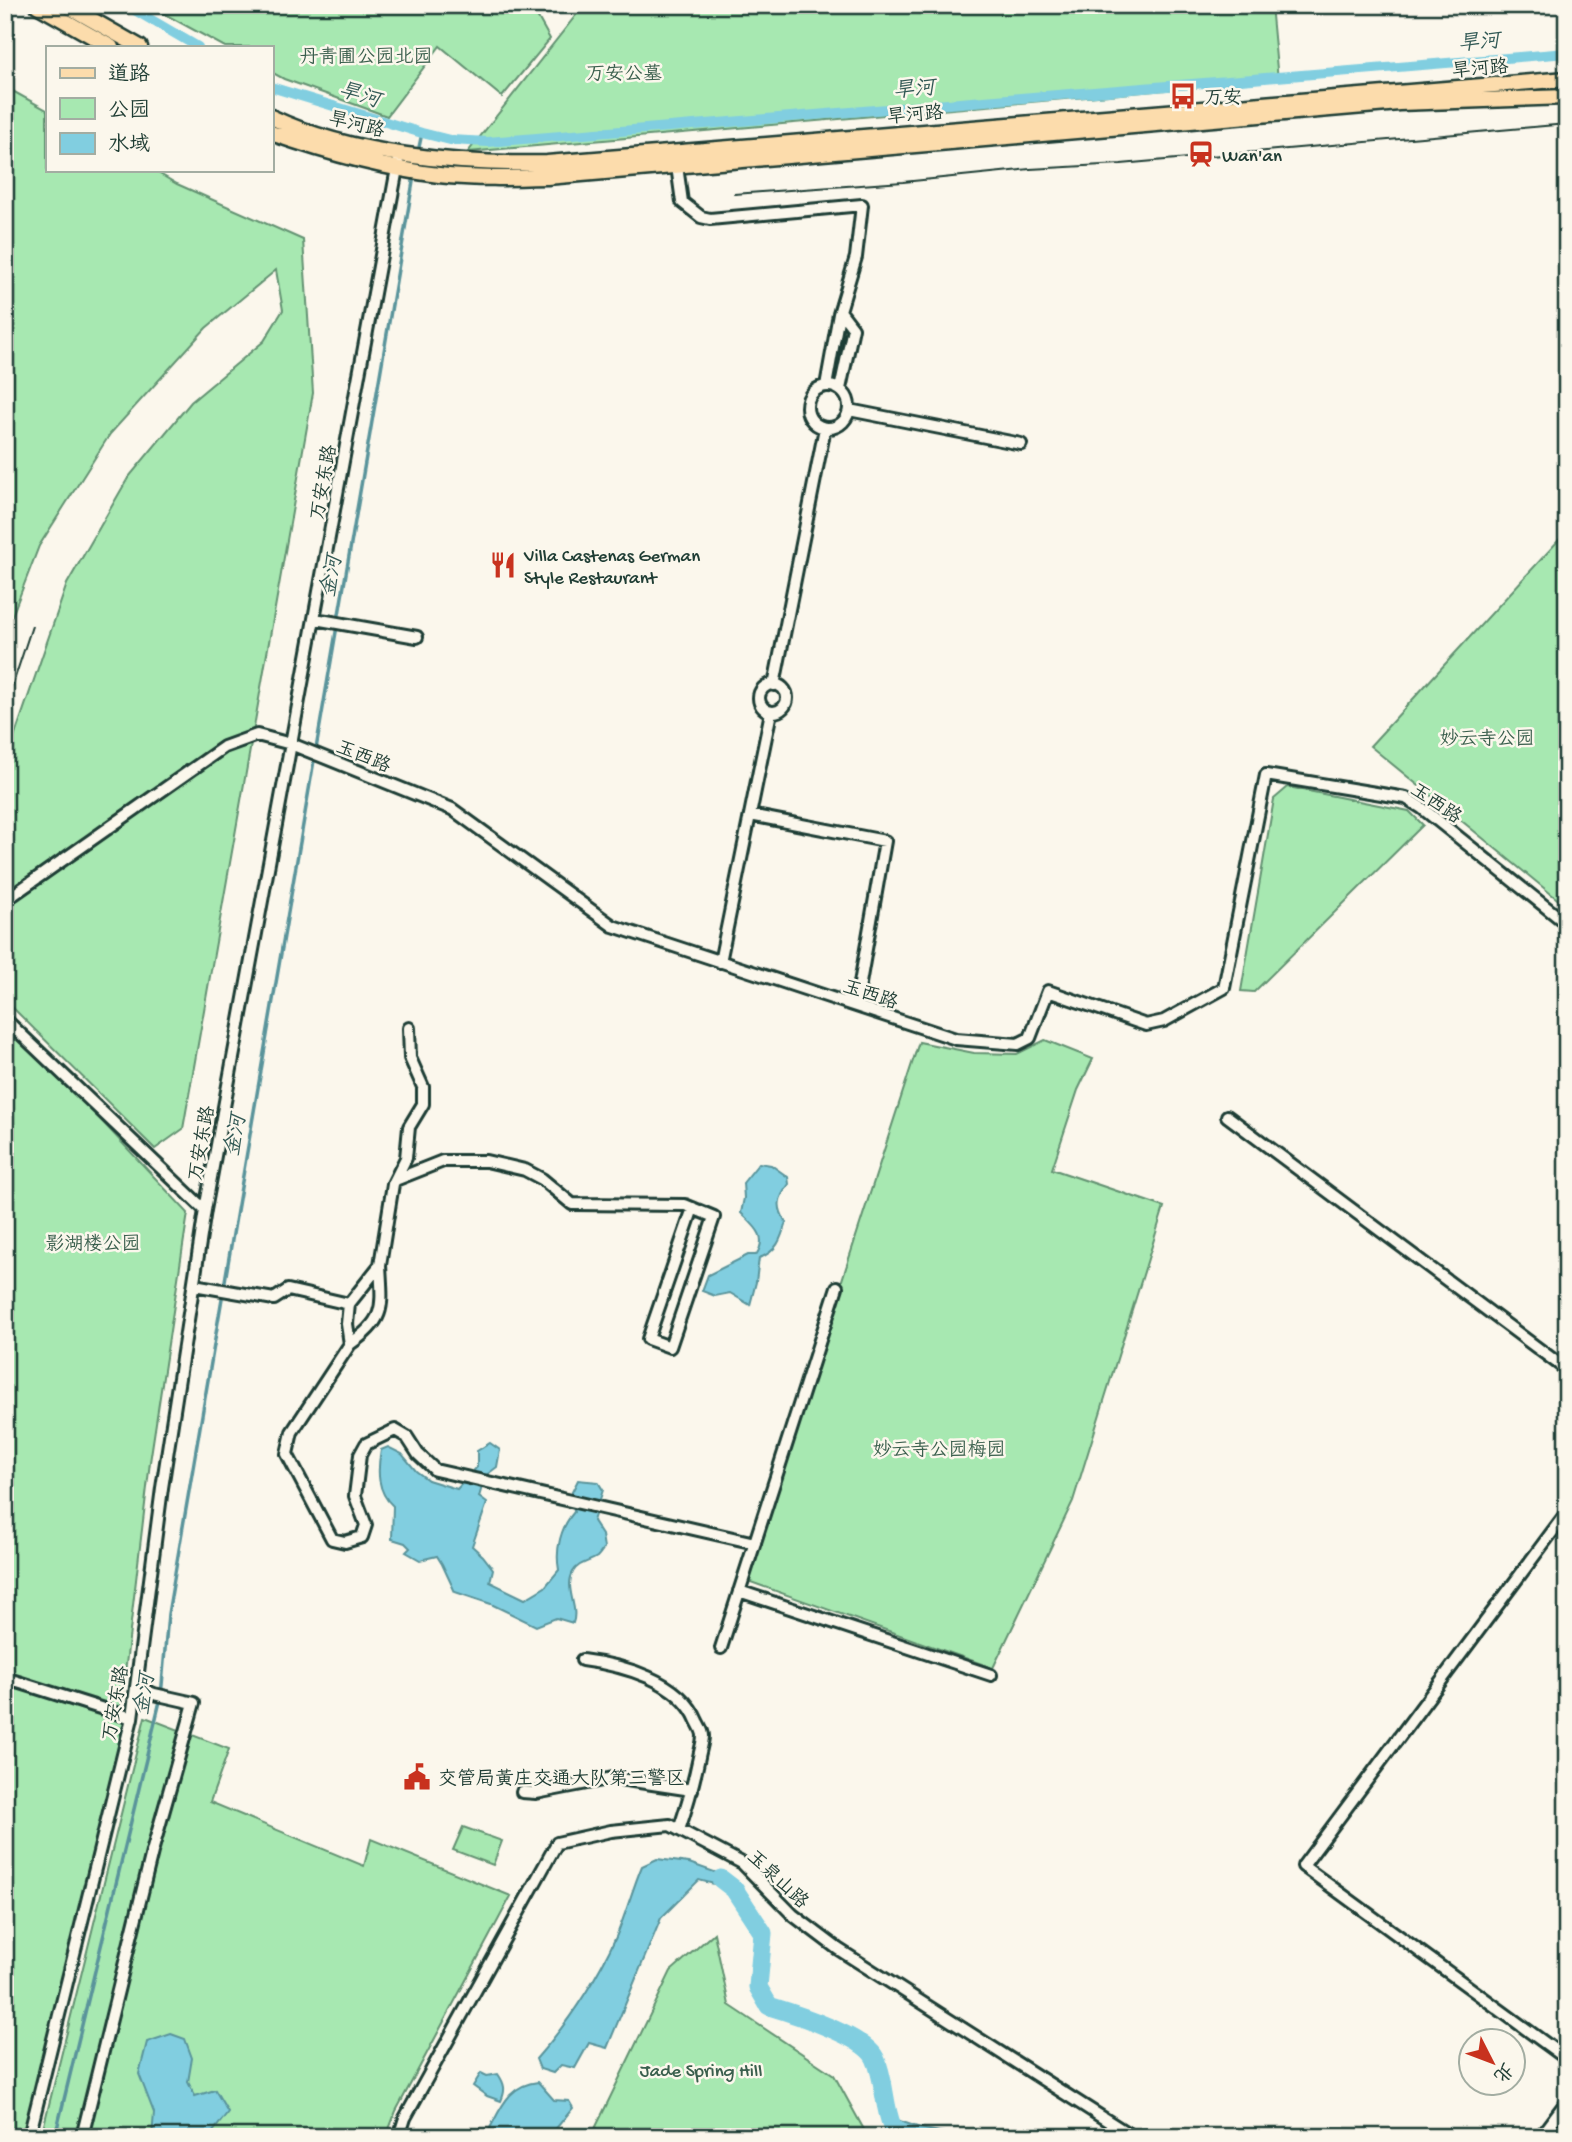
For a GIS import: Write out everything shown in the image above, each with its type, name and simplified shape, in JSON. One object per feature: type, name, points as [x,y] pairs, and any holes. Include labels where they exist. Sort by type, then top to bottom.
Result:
[{"type":"main road","points":[[37,5],[109,46]]},
{"type":"main road","points":[[66,5],[138,46]]},
{"type":"main road","name":"旱河路","points":[[430,166],[547,163],[1567,79]]},
{"type":"main road","name":"旱河路","points":[[273,134],[323,150],[503,178],[547,177],[1399,103],[1567,97]]},
{"type":"main road","name":"旱河路","points":[[273,118],[405,161]]},
{"type":"street","name":"万安东路","points":[[29,2137],[132,1718],[162,1488],[205,1210],[291,744],[405,161]]},
{"type":"street","points":[[677,166],[682,202],[701,217],[710,219],[862,205],[856,257],[840,311],[826,386]]},
{"type":"street","points":[[840,311],[853,328],[840,389]]},
{"type":"street","points":[[826,386],[840,389],[849,400],[849,410],[839,426],[825,428],[813,422],[807,410],[810,397],[820,387],[826,386]]},
{"type":"street","points":[[849,410],[1021,444]]},
{"type":"street","points":[[774,685],[825,428]]},
{"type":"street","points":[[315,619],[417,637]]},
{"type":"street","points":[[774,685],[784,690],[787,698],[780,710],[771,712],[761,705],[759,696],[767,686],[774,685]]},
{"type":"street","points":[[720,962],[771,712]]},
{"type":"street","name":"玉西路","points":[[5,897],[13,895],[224,747],[257,735],[291,744],[452,809],[613,926],[956,1039],[1018,1044],[1030,1038],[1048,991],[1146,1025],[1164,1021],[1209,999],[1224,988],[1266,775],[1384,792],[1406,798],[1567,924]]},
{"type":"street","points":[[750,815],[885,841],[856,1006]]},
{"type":"street","points":[[5,1019],[205,1210]]},
{"type":"street","points":[[409,1028],[410,1058],[423,1087],[423,1104],[409,1126],[406,1158],[395,1180],[380,1265],[382,1305],[370,1330],[350,1344],[292,1432],[287,1454],[332,1539],[345,1542],[362,1537],[366,1525],[355,1496],[360,1455],[366,1444],[395,1430],[407,1437],[418,1454],[435,1470],[755,1543]]},
{"type":"street","points":[[1227,1116],[1567,1370]]},
{"type":"street","points":[[395,1180],[443,1161],[486,1161],[525,1170],[542,1179],[572,1204],[685,1205],[693,1208],[714,1217],[670,1347],[648,1339],[693,1208]]},
{"type":"street","points":[[350,1344],[347,1324],[349,1304],[380,1265]]},
{"type":"street","points":[[194,1285],[274,1299],[288,1290],[349,1304]]},
{"type":"street","points":[[721,1648],[837,1287]]},
{"type":"street","points":[[1567,1512],[1303,1866],[1567,2059]]},
{"type":"street","points":[[739,1591],[991,1675]]},
{"type":"street","points":[[582,1660],[608,1663],[667,1687],[695,1715],[703,1734],[692,1790],[679,1830]]},
{"type":"street","points":[[5,1678],[132,1718]]},
{"type":"street","points":[[82,2137],[152,1852],[194,1703],[153,1694],[136,1687]]},
{"type":"street","points":[[522,1792],[536,1793],[613,1778],[692,1790]]},
{"type":"street","name":"玉泉山路","points":[[399,2137],[405,2118],[557,1843],[611,1831],[670,1825],[742,1863],[793,1915],[838,1950],[1133,2137]]},
{"type":"street","points":[[1540,2137],[1567,2101]]},
{"type":"green space","name":"丹青圃公园北园","points":[[148,5],[531,5],[550,39],[502,97],[440,46],[387,116],[273,73],[273,46],[223,46]]},
{"type":"green space","name":"万安公墓","points":[[584,5],[1271,5],[1278,80],[468,152]]},
{"type":"green space","points":[[9,89],[46,109],[46,172],[156,172],[177,184],[303,240],[313,393],[183,1129],[155,1149],[5,1000],[5,764],[67,584],[128,478],[191,402],[264,341],[283,310],[276,270],[206,328],[110,434],[39,546],[5,634],[5,101]]},
{"type":"green space","name":"妙云寺公园","points":[[1567,531],[1567,907],[1370,746]]},
{"type":"green space","points":[[1288,787],[1409,811],[1423,825],[1254,992],[1241,991],[1274,799]]},
{"type":"green space","name":"影湖楼公园","points":[[5,1018],[188,1213],[150,1462],[120,1715],[125,1718],[126,1724],[25,2137],[5,2137]]},
{"type":"green space","name":"妙云寺公园梅园","points":[[1045,1040],[1093,1059],[1078,1090],[1052,1169],[1164,1207],[1073,1501],[993,1668],[745,1580],[919,1042],[974,1053],[1017,1054]]},
{"type":"green space","points":[[145,1717],[229,1749],[210,1802],[364,1866],[371,1839],[511,1896],[396,2111],[386,2137],[41,2137]]},
{"type":"green space","points":[[463,1827],[502,1841],[493,1865],[453,1850]]},
{"type":"green space","name":"Jade Spring Hill","points":[[714,1933],[729,2005],[834,2075],[868,2137],[591,2137],[671,1971]]},
{"type":"water","points":[[759,1163],[771,1165],[788,1177],[789,1184],[780,1203],[786,1222],[774,1248],[759,1258],[750,1305],[730,1293],[715,1296],[702,1291],[708,1275],[748,1255],[756,1255],[760,1248],[758,1232],[741,1213],[743,1183]]},
{"type":"water","points":[[490,1443],[500,1450],[497,1467],[485,1476],[479,1497],[487,1503],[472,1546],[493,1569],[490,1582],[525,1599],[545,1587],[559,1570],[560,1539],[574,1512],[572,1492],[578,1480],[598,1482],[603,1490],[593,1521],[602,1535],[604,1548],[597,1557],[581,1564],[573,1572],[570,1585],[573,1623],[556,1618],[536,1626],[491,1604],[455,1592],[437,1556],[420,1560],[406,1552],[410,1548],[405,1543],[392,1539],[393,1506],[379,1481],[381,1450],[388,1447],[402,1454],[416,1471],[428,1480],[457,1489],[477,1467],[477,1451]]},
{"type":"water","points":[[657,1859],[689,1863],[723,1875],[718,1885],[699,1880],[661,1918],[607,2048],[589,2043],[575,2068],[561,2065],[553,2073],[540,2069],[536,2059],[570,2016],[608,1954],[642,1866]]},
{"type":"water","points":[[171,2034],[185,2039],[192,2058],[188,2082],[195,2096],[215,2090],[228,2112],[209,2137],[152,2137],[154,2113],[139,2074],[147,2042]]},
{"type":"water","points":[[481,2073],[487,2076],[498,2074],[504,2087],[501,2101],[487,2096],[473,2086]]},
{"type":"water","points":[[538,2082],[554,2100],[569,2101],[573,2108],[549,2137],[485,2137],[511,2094],[527,2084]]},
{"type":"water","points":[[897,2120],[920,2128],[964,2137],[885,2137]]},
{"type":"waterway","name":"旱河","points":[[126,5],[196,46]]},
{"type":"waterway","name":"旱河","points":[[273,88],[422,133],[450,140],[488,142],[1567,53]]},
{"type":"waterway","name":"金河","points":[[418,152],[422,133]]},
{"type":"waterway","name":"金河","points":[[55,2137],[161,1697],[168,1614],[414,176]]},
{"type":"waterway","points":[[721,1879],[734,1889],[763,1933],[758,1987],[769,2006],[827,2026],[869,2050],[878,2066],[892,2126]]},
{"type":"tram line","points":[[734,194],[1121,164],[1567,124]]},
{"type":"tram line","points":[[5,708],[32,626]]},
{"type":"place","name":"万安","points":[[1183,96]]},
{"type":"place","name":"Wan'an","points":[[1201,154]]},
{"type":"place","name":"Villa Castenas German Style Restaurant","points":[[503,565]]},
{"type":"place","name":"交管局黄庄交通大队第三警区","points":[[417,1777]]}]
